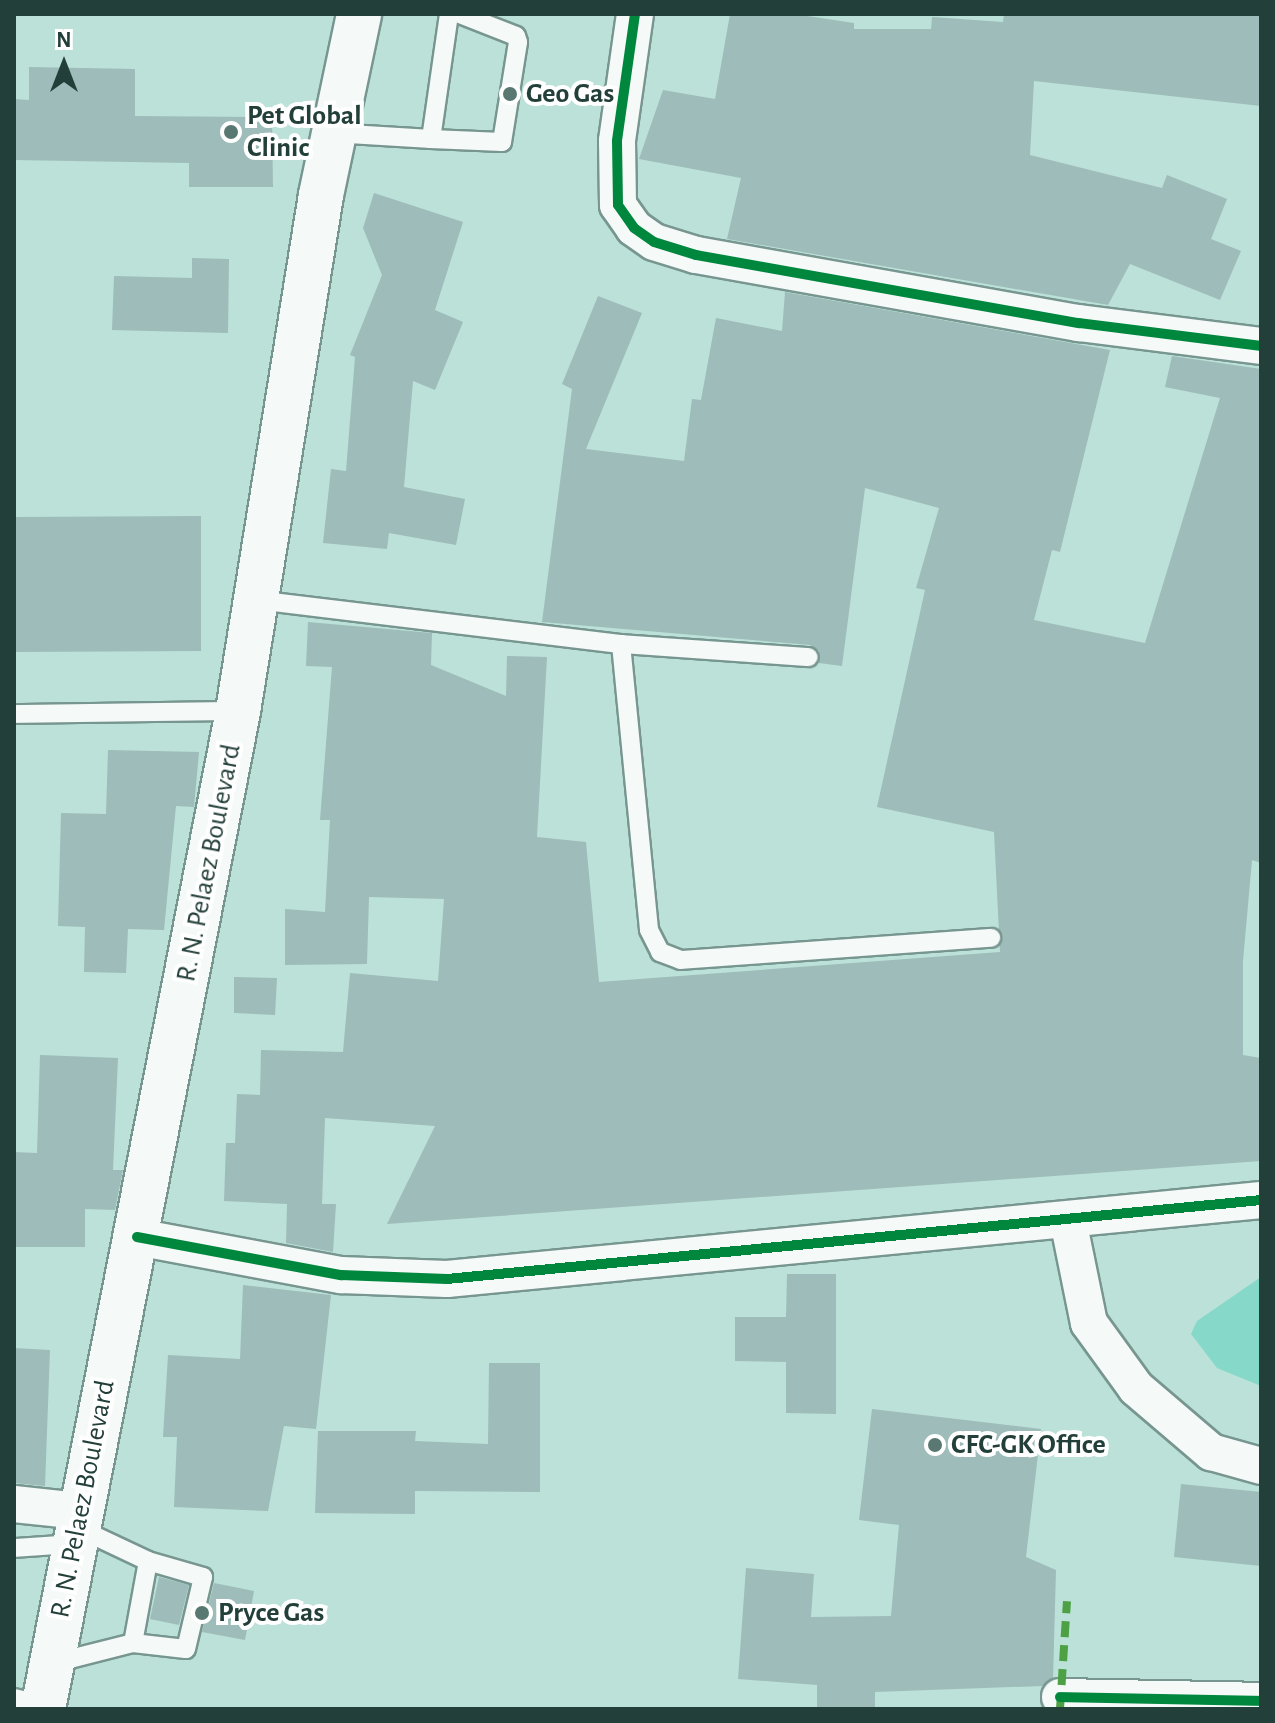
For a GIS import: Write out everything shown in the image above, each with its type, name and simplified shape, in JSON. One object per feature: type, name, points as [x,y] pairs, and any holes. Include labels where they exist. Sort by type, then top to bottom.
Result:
[{"type":"main road","name":"R. N. Pelaez Boulevard","points":[[38,1694],[137,1237],[238,711],[253,600],[333,133],[359,14]]},
{"type":"street","points":[[635,14],[617,141],[618,205],[634,228],[654,242],[696,255],[1079,323],[1261,346]]},
{"type":"street","points":[[137,1237],[341,1275],[447,1279],[1261,1200]]},
{"type":"street","points":[[1068,1220],[1089,1323],[1136,1388],[1199,1444],[1261,1466]]},
{"type":"street","points":[[14,1504],[76,1527]]},
{"type":"street","points":[[1060,1697],[1261,1701]]},
{"type":"lane","points":[[431,139],[449,14]]},
{"type":"lane","points":[[333,133],[502,142],[518,42],[516,36],[460,14]]},
{"type":"lane","points":[[253,600],[621,644],[809,657]]},
{"type":"lane","points":[[621,644],[649,930],[660,952],[681,960],[991,938]]},
{"type":"lane","points":[[14,714],[238,711]]},
{"type":"lane","points":[[14,1548],[76,1527],[148,1561],[203,1577],[186,1649],[133,1643],[38,1694]]},
{"type":"lane","points":[[133,1643],[148,1561]]},
{"type":"shaded area","points":[[1261,1277],[1261,1386],[1217,1368],[1191,1334],[1197,1321]]},
{"type":"building","points":[[730,14],[794,14],[854,23],[854,29],[931,29],[932,17],[1003,22],[1004,14],[1261,14],[1261,106],[1034,81],[1030,155],[1162,188],[1167,175],[1227,199],[1211,239],[1241,251],[1220,300],[1130,264],[1108,305],[727,239],[741,178],[639,159],[663,90],[715,99]]},
{"type":"building","points":[[29,67],[135,69],[135,116],[272,117],[273,187],[189,187],[189,163],[14,160],[14,99],[29,100]]},
{"type":"building","points":[[374,193],[463,222],[435,310],[463,322],[435,390],[413,381],[404,487],[465,499],[456,545],[389,533],[387,549],[323,543],[331,469],[346,471],[355,357],[350,355],[382,275],[363,228]]},
{"type":"building","points":[[192,258],[229,259],[228,333],[112,330],[114,276],[192,278]]},
{"type":"building","points":[[785,292],[1110,350],[1060,552],[1052,550],[1034,620],[1145,643],[1220,398],[1165,387],[1172,356],[1261,369],[1261,863],[1252,860],[1243,961],[1243,1055],[1261,1058],[1261,1161],[387,1224],[435,1126],[325,1118],[322,1204],[336,1204],[333,1252],[286,1243],[287,1204],[224,1201],[226,1143],[235,1143],[237,1094],[260,1095],[261,1050],[343,1052],[350,973],[438,981],[444,899],[369,897],[367,964],[285,965],[285,909],[325,912],[330,820],[320,820],[332,667],[306,666],[308,622],[432,633],[431,665],[506,696],[507,656],[547,657],[537,837],[586,842],[599,982],[1000,952],[994,832],[877,807],[925,590],[916,588],[939,508],[865,488],[842,666],[819,663],[819,651],[810,645],[542,622],[572,389],[562,384],[598,296],[642,313],[586,449],[684,461],[692,399],[701,400],[716,318],[782,331]]},
{"type":"building","points":[[201,516],[201,651],[14,652],[14,517]]},
{"type":"building","points":[[108,750],[199,752],[194,807],[176,806],[164,930],[128,929],[126,973],[84,972],[85,927],[58,926],[61,813],[106,814]]},
{"type":"building","points":[[234,977],[277,978],[275,1015],[234,1013]]},
{"type":"building","points":[[40,1055],[118,1058],[113,1170],[123,1170],[115,1210],[85,1209],[85,1247],[14,1247],[14,1152],[37,1153]]},
{"type":"building","points":[[787,1274],[836,1274],[836,1414],[786,1413],[786,1362],[735,1361],[735,1317],[786,1317]]},
{"type":"building","points":[[243,1285],[331,1295],[316,1429],[284,1426],[268,1511],[174,1507],[177,1437],[163,1437],[168,1355],[240,1359]]},
{"type":"building","points":[[14,1348],[50,1350],[45,1486],[14,1483]]},
{"type":"building","points":[[489,1363],[540,1363],[540,1492],[415,1491],[415,1514],[315,1513],[318,1431],[416,1431],[415,1441],[488,1444]]},
{"type":"building","points":[[872,1409],[1041,1429],[1026,1557],[1056,1570],[1053,1678],[1042,1686],[875,1692],[875,1709],[817,1709],[817,1685],[738,1679],[746,1568],[814,1574],[811,1617],[891,1616],[899,1525],[859,1520]]},
{"type":"building","points":[[1181,1484],[1261,1492],[1261,1566],[1174,1557]]},
{"type":"building","points":[[159,1577],[189,1585],[179,1625],[150,1619]]},
{"type":"building","points":[[214,1583],[254,1591],[245,1640],[202,1632]]},
{"type":"marked path","points":[[1060,1709],[1067,1601]]},
{"type":"cycle path","points":[[635,14],[617,141],[618,205],[634,228],[654,242],[696,255],[1079,323],[1261,346]]},
{"type":"cycle path","points":[[137,1237],[341,1275],[447,1279],[1261,1200]]},
{"type":"cycle path","points":[[1060,1697],[1261,1701]]},
{"type":"place","name":"Geo Gas","points":[[510,94]]},
{"type":"place","name":"Pet Global Clinic","points":[[231,132]]},
{"type":"place","name":"CFC-GK Office","points":[[935,1445]]},
{"type":"place","name":"Pryce Gas","points":[[202,1613]]}]
